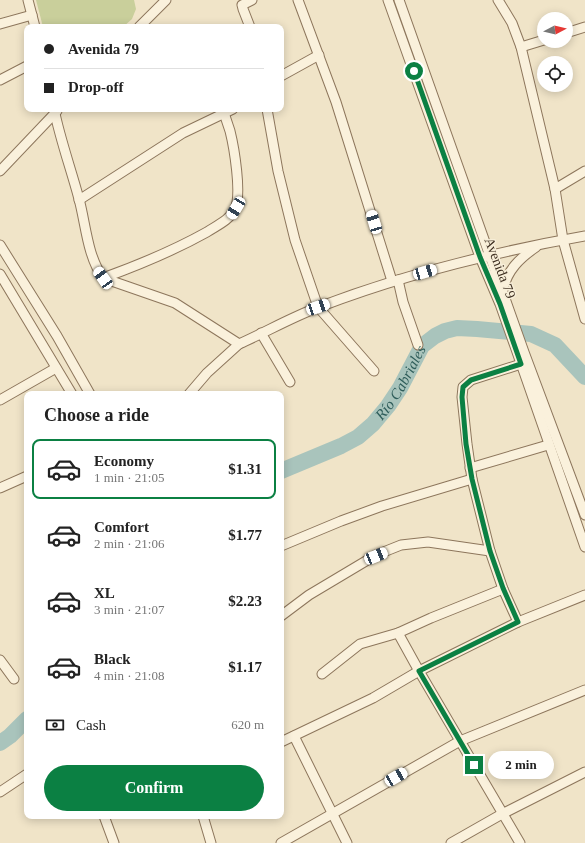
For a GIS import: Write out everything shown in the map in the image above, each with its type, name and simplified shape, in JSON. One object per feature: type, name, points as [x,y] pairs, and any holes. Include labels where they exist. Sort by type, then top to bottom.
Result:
[{"type":"street","points":[[28,0],[34,24]]},
{"type":"street","points":[[142,24],[166,0]]},
{"type":"street","points":[[249,24],[241,3],[252,0]]},
{"type":"street","points":[[298,0],[336,102],[395,281],[418,345]]},
{"type":"street","name":"Avenida 79","points":[[388,0],[480,257],[503,303],[520,352],[521,364],[548,445],[585,547]]},
{"type":"street","name":"Avenida 79","points":[[399,0],[503,292],[503,303]]},
{"type":"street","points":[[498,0],[512,22],[521,47],[555,189],[563,240],[585,319]]},
{"type":"street","points":[[0,24],[32,15]]},
{"type":"street","points":[[573,31],[585,27]]},
{"type":"street","points":[[521,47],[537,42]]},
{"type":"street","points":[[284,74],[319,55]]},
{"type":"street","points":[[0,80],[24,68]]},
{"type":"street","points":[[0,171],[55,112]]},
{"type":"street","points":[[56,112],[88,241],[97,270],[103,278],[175,303],[239,344]]},
{"type":"street","points":[[268,112],[278,171],[294,240],[318,307],[374,371]]},
{"type":"street","points":[[79,200],[183,133],[224,113],[230,130],[237,169],[236,208],[231,216],[184,245],[147,262],[103,278]]},
{"type":"street","points":[[555,189],[585,170]]},
{"type":"street","points":[[192,391],[207,373],[239,344],[318,307],[395,281],[480,257],[585,236]]},
{"type":"street","points":[[0,245],[57,336],[88,391]]},
{"type":"street","points":[[503,292],[509,271],[522,256],[539,245]]},
{"type":"street","points":[[0,274],[70,391]]},
{"type":"street","points":[[262,333],[290,382]]},
{"type":"street","points":[[520,352],[585,515]]},
{"type":"street","points":[[518,622],[503,588],[490,551],[472,479],[462,397],[463,387],[471,380],[521,364]]},
{"type":"street","points":[[0,400],[56,368]]},
{"type":"street","points":[[470,468],[548,445]]},
{"type":"street","points":[[0,488],[24,477]]},
{"type":"street","points":[[284,545],[382,506],[472,479]]},
{"type":"street","points":[[284,614],[309,595],[376,556],[401,545],[428,542],[490,551]]},
{"type":"street","points":[[322,674],[360,644],[398,633],[503,588]]},
{"type":"street","points":[[284,741],[373,698],[419,671],[518,622],[585,595]]},
{"type":"street","points":[[398,633],[520,843]]},
{"type":"street","points":[[0,660],[14,679]]},
{"type":"street","points":[[281,843],[460,741],[585,690]]},
{"type":"street","points":[[294,736],[347,843]]},
{"type":"street","points":[[451,843],[502,814],[585,772]]},
{"type":"street","points":[[0,792],[24,776]]},
{"type":"street","points":[[107,819],[114,843]]},
{"type":"street","points":[[204,819],[211,843]]},
{"type":"green space","points":[[36,0],[134,0],[136,9],[132,19],[126,24],[42,24]]},
{"type":"waterway","name":"Río Cabriales","points":[[284,470],[341,446],[358,437],[373,424],[388,406],[400,388],[422,346],[435,336],[445,331],[457,328],[531,334],[555,345],[585,377]]},
{"type":"waterway","name":"Río Cabriales","points":[[0,743],[10,736],[24,722]]},
{"type":"route","points":[[414,71],[480,257],[500,304],[521,364],[471,380],[463,387],[462,397],[466,444],[472,479],[490,551],[503,588],[518,622],[419,671],[474,765]]}]
